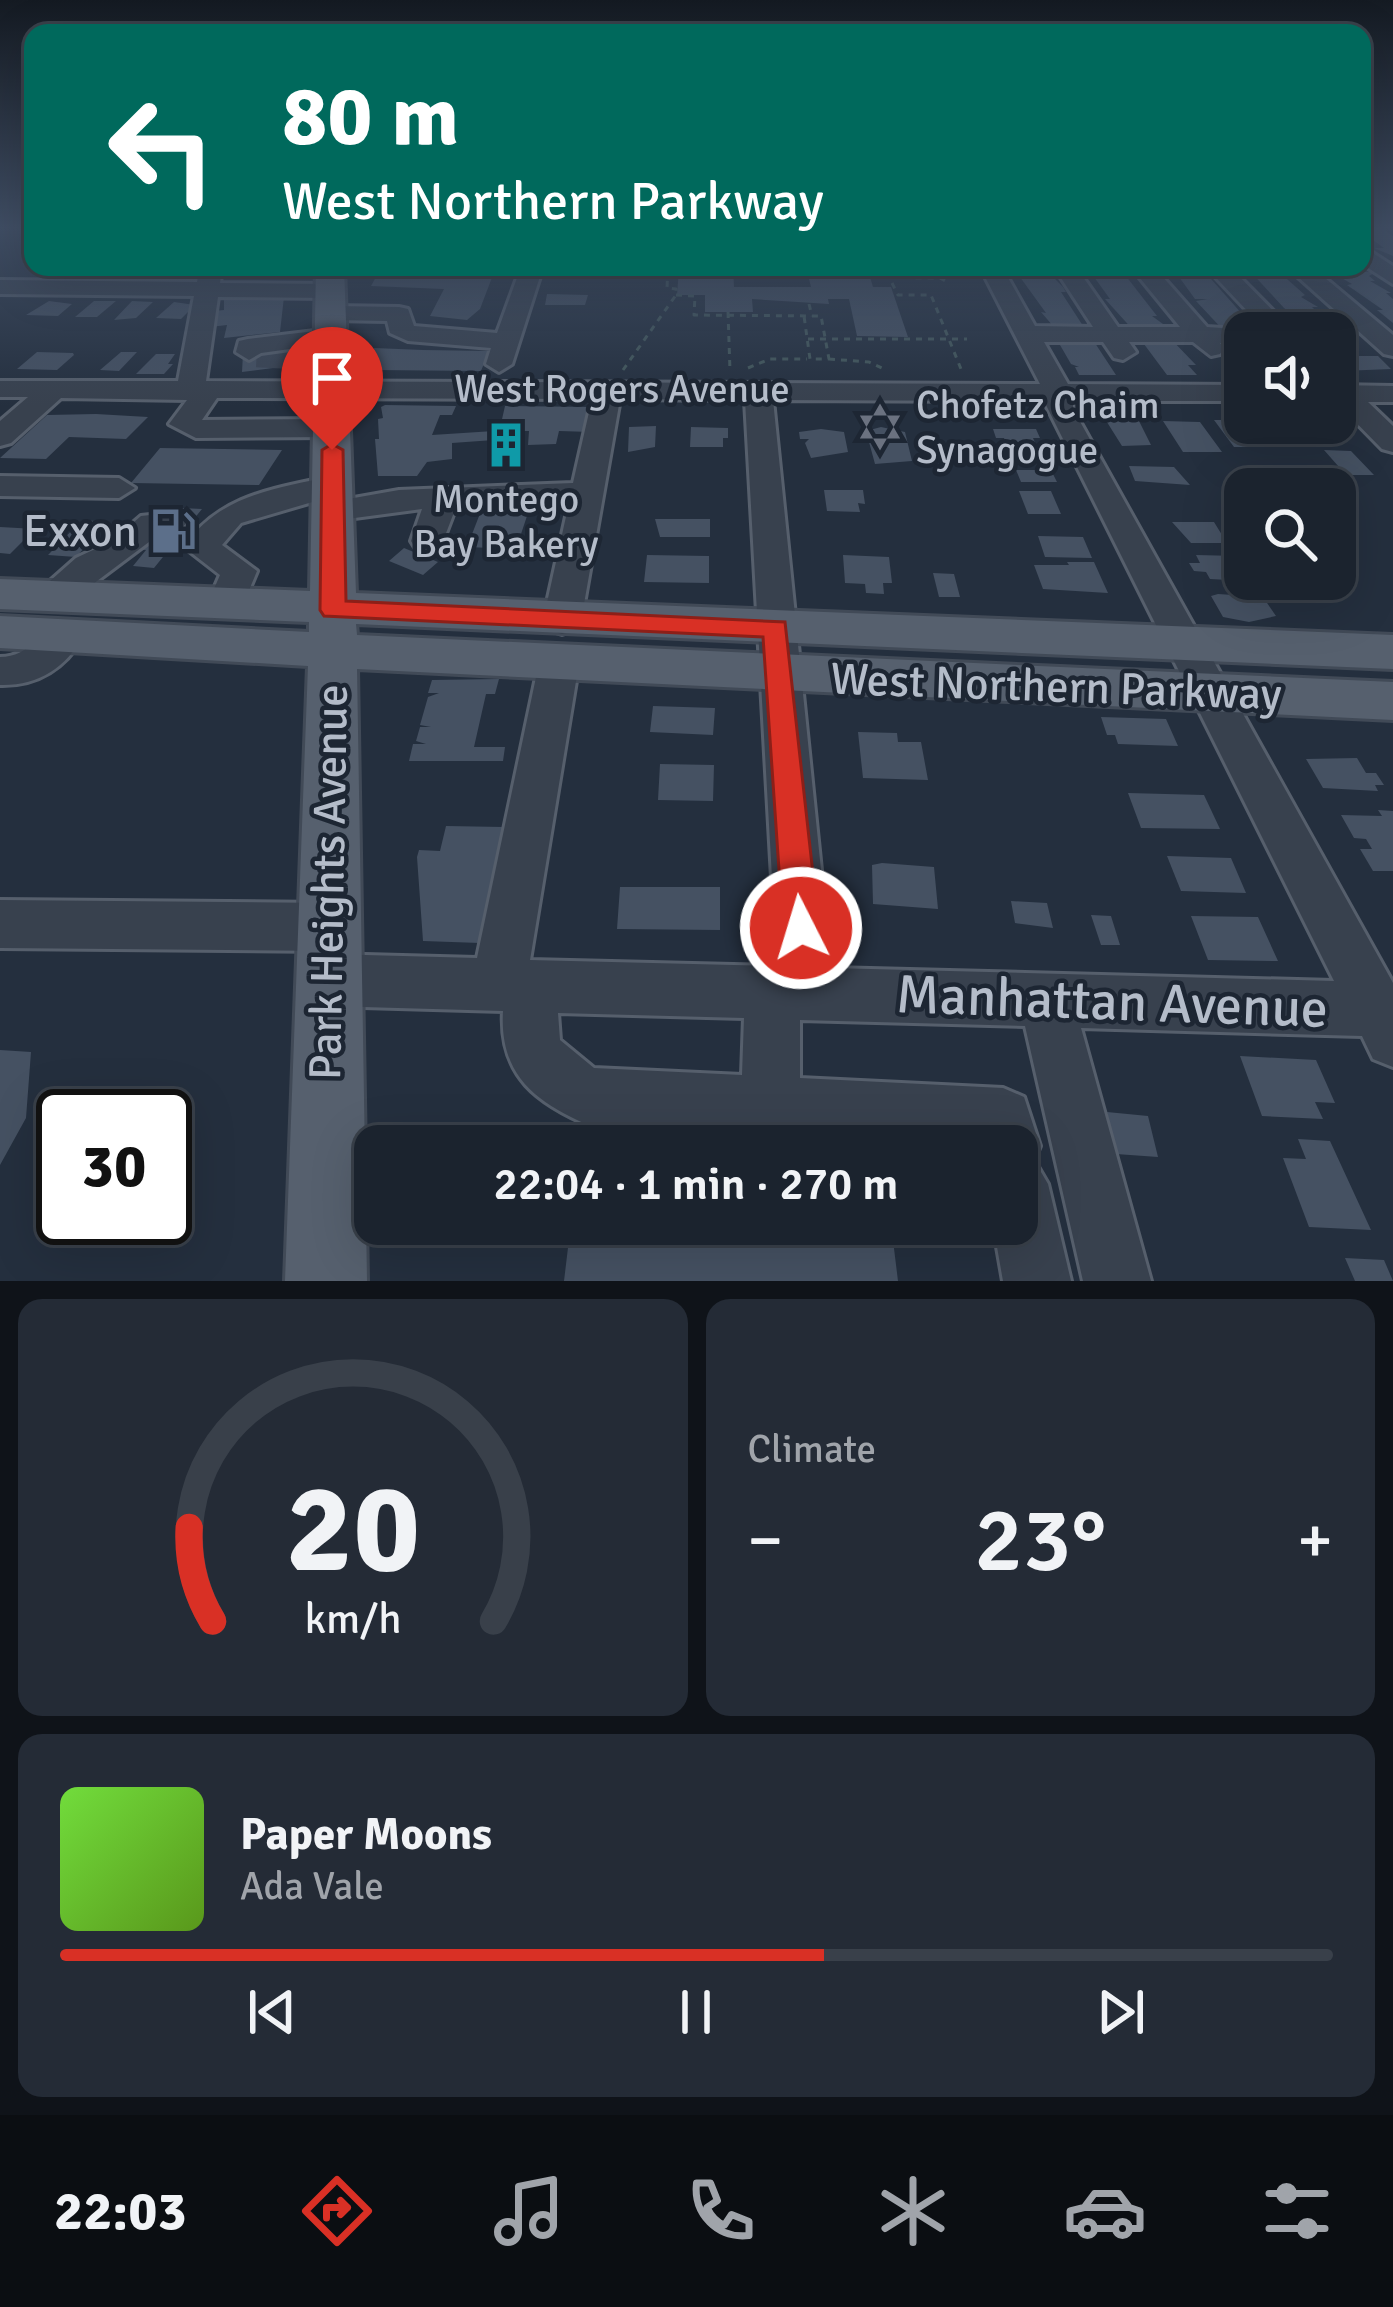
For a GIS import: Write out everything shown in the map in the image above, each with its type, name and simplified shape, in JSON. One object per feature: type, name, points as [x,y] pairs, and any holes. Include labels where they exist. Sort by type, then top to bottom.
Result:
[{"type":"main road","name":"Park Heights Avenue","points":[[326,1281],[332,342]]},
{"type":"main road","name":"West Northern Parkway","points":[[0,594],[58,616],[777,652],[1210,694],[1393,701]]},
{"type":"main road","name":"West Northern Parkway","points":[[0,632],[58,616],[226,604],[332,630]]},
{"type":"main road","name":"West Northern Parkway","points":[[560,642],[688,626],[777,652],[1184,643],[1393,652]]},
{"type":"main road","points":[[332,630],[634,642],[688,626]]},
{"type":"street","points":[[0,287],[36,287]]},
{"type":"street","points":[[209,287],[205,392],[184,424],[196,429],[382,311],[399,314],[399,328],[408,334],[507,342]]},
{"type":"street","points":[[226,287],[332,342]]},
{"type":"street","points":[[491,388],[525,287]]},
{"type":"street","points":[[1002,287],[1058,392],[1059,409],[1388,1020]]},
{"type":"street","points":[[1079,287],[1136,372]]},
{"type":"street","points":[[1159,287],[1224,365]]},
{"type":"street","points":[[1236,287],[1261,312]]},
{"type":"street","points":[[1322,287],[1390,343]]},
{"type":"street","points":[[1027,334],[1224,335]]},
{"type":"street","points":[[1356,341],[1390,343]]},
{"type":"street","points":[[270,363],[332,342]]},
{"type":"street","name":"West Rogers Avenue","points":[[0,389],[205,392],[332,342],[491,388],[744,381],[1058,392],[1224,391]]},
{"type":"street","points":[[744,381],[777,652],[789,993],[770,1106]]},
{"type":"street","points":[[611,384],[560,642],[516,985],[531,1050],[549,1074],[593,1097],[1004,1118],[1005,1125]]},
{"type":"street","points":[[0,437],[53,390]]},
{"type":"street","points":[[1356,393],[1393,394]]},
{"type":"street","points":[[1356,409],[1393,443]]},
{"type":"street","points":[[0,486],[119,488]]},
{"type":"street","points":[[0,670],[26,673],[89,566],[153,524],[192,525],[281,497],[399,500],[587,492]]},
{"type":"street","points":[[428,542],[442,499]]},
{"type":"street","points":[[192,525],[201,547],[239,571],[226,604]]},
{"type":"street","name":"Manhattan Avenue","points":[[0,924],[328,953],[516,985],[1046,1000],[1388,1020]]},
{"type":"street","points":[[1046,1000],[1117,1281]]},
{"type":"street","points":[[1030,1245],[1037,1281]]},
{"type":"path","points":[[667,287],[695,296],[694,315],[821,316],[829,359]]},
{"type":"path","points":[[894,287],[898,295],[931,295],[966,382]]},
{"type":"path","points":[[611,384],[677,291]]},
{"type":"path","points":[[809,304],[812,316]]},
{"type":"path","points":[[729,314],[730,376],[744,381],[770,359],[869,362],[895,375]]},
{"type":"path","points":[[804,316],[810,359]]},
{"type":"path","points":[[808,339],[967,339]]},
{"type":"building","points":[[390,287],[488,287],[480,309],[467,320],[430,316],[444,289]]},
{"type":"building","points":[[678,287],[891,287],[908,337],[857,336],[849,299],[828,299],[829,304],[752,299],[753,312],[705,312],[705,295],[677,295]]},
{"type":"building","points":[[1027,287],[1063,287],[1066,292],[1061,292],[1087,332],[1051,332],[1048,326],[1053,326],[1041,312],[1046,313]]},
{"type":"building","points":[[1101,287],[1134,287],[1165,333],[1135,332],[1105,299],[1110,299]]},
{"type":"building","points":[[1186,287],[1218,287],[1240,312],[1224,312],[1224,331],[1196,301],[1208,299],[1195,299]]},
{"type":"building","points":[[1265,287],[1296,287],[1305,295],[1301,297],[1318,307],[1312,307],[1317,312],[1290,312]]},
{"type":"building","points":[[1350,287],[1380,287],[1391,293],[1386,293],[1393,299],[1393,323],[1377,310],[1383,310]]},
{"type":"building","points":[[547,294],[588,295],[585,305],[545,305]]},
{"type":"building","points":[[224,297],[284,297],[280,332],[224,338],[227,325],[210,327],[214,311],[224,310]]},
{"type":"building","points":[[49,301],[72,304],[58,316],[26,315]]},
{"type":"building","points":[[94,301],[116,301],[97,317],[75,317]]},
{"type":"building","points":[[132,301],[153,302],[136,318],[114,320]]},
{"type":"building","points":[[174,302],[195,305],[181,319],[156,318]]},
{"type":"building","points":[[1138,336],[1168,336],[1196,365],[1188,365],[1197,375],[1167,375]]},
{"type":"building","points":[[1061,337],[1091,337],[1116,375],[1079,375],[1075,367],[1079,367],[1071,364],[1060,345],[1066,345]]},
{"type":"building","points":[[297,346],[296,365],[242,372],[243,353]]},
{"type":"building","points":[[374,348],[489,351],[481,371],[375,370]]},
{"type":"building","points":[[37,352],[74,355],[57,370],[17,369]]},
{"type":"building","points":[[121,352],[137,352],[119,371],[100,370]]},
{"type":"building","points":[[156,354],[175,354],[164,374],[136,374]]},
{"type":"building","points":[[1356,356],[1378,356],[1391,369],[1356,370]]},
{"type":"building","points":[[456,406],[452,415],[440,415],[432,435],[494,431],[494,440],[452,443],[452,459],[427,462],[417,476],[378,476],[375,439],[379,439],[378,419],[383,418],[381,407]]},
{"type":"building","points":[[505,406],[595,407],[591,432],[559,431],[556,444],[528,445],[529,431],[519,431],[515,450],[495,450]]},
{"type":"building","points":[[47,415],[148,417],[126,439],[69,437],[46,459],[0,458]]},
{"type":"building","points":[[1105,419],[1138,419],[1151,445],[1122,446]]},
{"type":"building","points":[[1163,421],[1200,422],[1222,452],[1183,452]]},
{"type":"building","points":[[656,426],[655,447],[628,452],[629,427]]},
{"type":"building","points":[[691,427],[728,428],[728,438],[723,438],[723,447],[690,447]]},
{"type":"building","points":[[881,427],[905,432],[912,461],[875,464],[866,431]]},
{"type":"building","points":[[993,429],[1036,429],[1040,438],[1033,438],[1041,456],[1012,459],[1004,438],[996,438]]},
{"type":"building","points":[[799,432],[844,432],[848,452],[811,458],[805,443],[809,439],[800,439]]},
{"type":"building","points":[[160,448],[282,450],[259,485],[131,483]]},
{"type":"building","points":[[1324,450],[1351,451],[1374,475],[1356,475],[1356,468],[1340,468]]},
{"type":"building","points":[[1129,466],[1174,467],[1190,485],[1135,481]]},
{"type":"building","points":[[1016,470],[1051,470],[1057,482],[1021,482]]},
{"type":"building","points":[[824,490],[863,490],[865,504],[858,503],[860,512],[827,511]]},
{"type":"building","points":[[1019,491],[1051,491],[1061,514],[1028,514]]},
{"type":"building","name":"Exxon","points":[[182,508],[202,509],[154,568],[133,566],[146,550],[86,546],[76,557],[48,555],[82,520],[109,522],[94,538],[153,542]]},
{"type":"building","points":[[481,511],[528,513],[516,549],[467,547]]},
{"type":"building","points":[[655,519],[710,519],[710,537],[660,537]]},
{"type":"building","points":[[1172,522],[1214,522],[1224,538],[1224,543],[1191,543]]},
{"type":"building","points":[[0,527],[35,529],[10,554],[0,553]]},
{"type":"building","points":[[1038,536],[1083,537],[1092,558],[1045,557]]},
{"type":"building","points":[[404,548],[438,562],[423,575],[389,561]]},
{"type":"building","points":[[647,555],[709,556],[709,583],[644,582]]},
{"type":"building","points":[[843,555],[889,557],[892,583],[883,583],[884,594],[866,593],[865,584],[845,583]]},
{"type":"building","points":[[1196,555],[1224,556],[1224,580],[1210,579],[1189,563],[1200,563]]},
{"type":"building","points":[[1067,562],[1094,562],[1108,593],[1043,589],[1034,565],[1069,565]]},
{"type":"building","points":[[933,573],[954,574],[960,597],[939,597]]},
{"type":"building","points":[[1211,596],[1265,600],[1276,616],[1249,622],[1223,617]]},
{"type":"building","points":[[499,679],[495,694],[486,694],[474,747],[505,747],[503,761],[409,761],[413,744],[426,744],[416,741],[420,727],[431,727],[420,725],[428,697],[439,693],[428,693],[432,680]]},
{"type":"building","points":[[653,706],[715,708],[713,735],[650,732]]},
{"type":"building","points":[[1101,717],[1166,719],[1178,746],[1118,744],[1115,735],[1107,735]]},
{"type":"building","points":[[858,732],[897,733],[898,742],[921,742],[928,780],[863,778]]},
{"type":"building","points":[[1357,758],[1366,773],[1376,773],[1384,785],[1375,785],[1378,791],[1323,788],[1306,759]]},
{"type":"building","points":[[660,764],[714,765],[713,801],[658,800]]},
{"type":"building","points":[[1128,793],[1204,795],[1220,829],[1141,828]]},
{"type":"building","points":[[1378,810],[1393,811],[1393,871],[1373,871],[1360,849],[1372,849],[1366,839],[1354,838],[1341,815],[1382,816]]},
{"type":"building","points":[[446,826],[504,827],[480,943],[423,941],[417,857],[419,850],[440,851]]},
{"type":"building","points":[[1167,856],[1231,858],[1246,893],[1181,891]]},
{"type":"building","points":[[872,865],[934,867],[938,909],[873,904]]},
{"type":"building","points":[[620,887],[720,887],[720,930],[617,929]]},
{"type":"building","points":[[1011,901],[1047,903],[1053,928],[1015,923]]},
{"type":"building","points":[[1091,915],[1111,916],[1120,945],[1101,945]]},
{"type":"building","points":[[1191,916],[1258,917],[1278,961],[1208,960]]},
{"type":"building","points":[[0,1050],[31,1052],[26,1118],[0,1165]]},
{"type":"building","points":[[1240,1056],[1316,1060],[1335,1103],[1315,1102],[1323,1119],[1262,1116]]},
{"type":"building","points":[[1107,1112],[1148,1116],[1158,1157],[1116,1154]]},
{"type":"building","points":[[1298,1139],[1330,1141],[1371,1230],[1309,1227],[1283,1158],[1306,1159]]},
{"type":"building","points":[[568,1245],[894,1245],[898,1281],[564,1281]]},
{"type":"building","points":[[1345,1258],[1384,1260],[1393,1281],[1355,1281]]},
{"type":"tunnel","points":[[271,368],[272,350]]},
{"type":"place","name":"Chofetz Chaim Synagogue","points":[[880,427]]},
{"type":"place","name":"Montego Bay Bakery","points":[[506,445]]},
{"type":"place","name":"Exxon","points":[[173,531]]},
{"type":"route","points":[[332,450],[333,610],[776,629],[801,928]]}]
